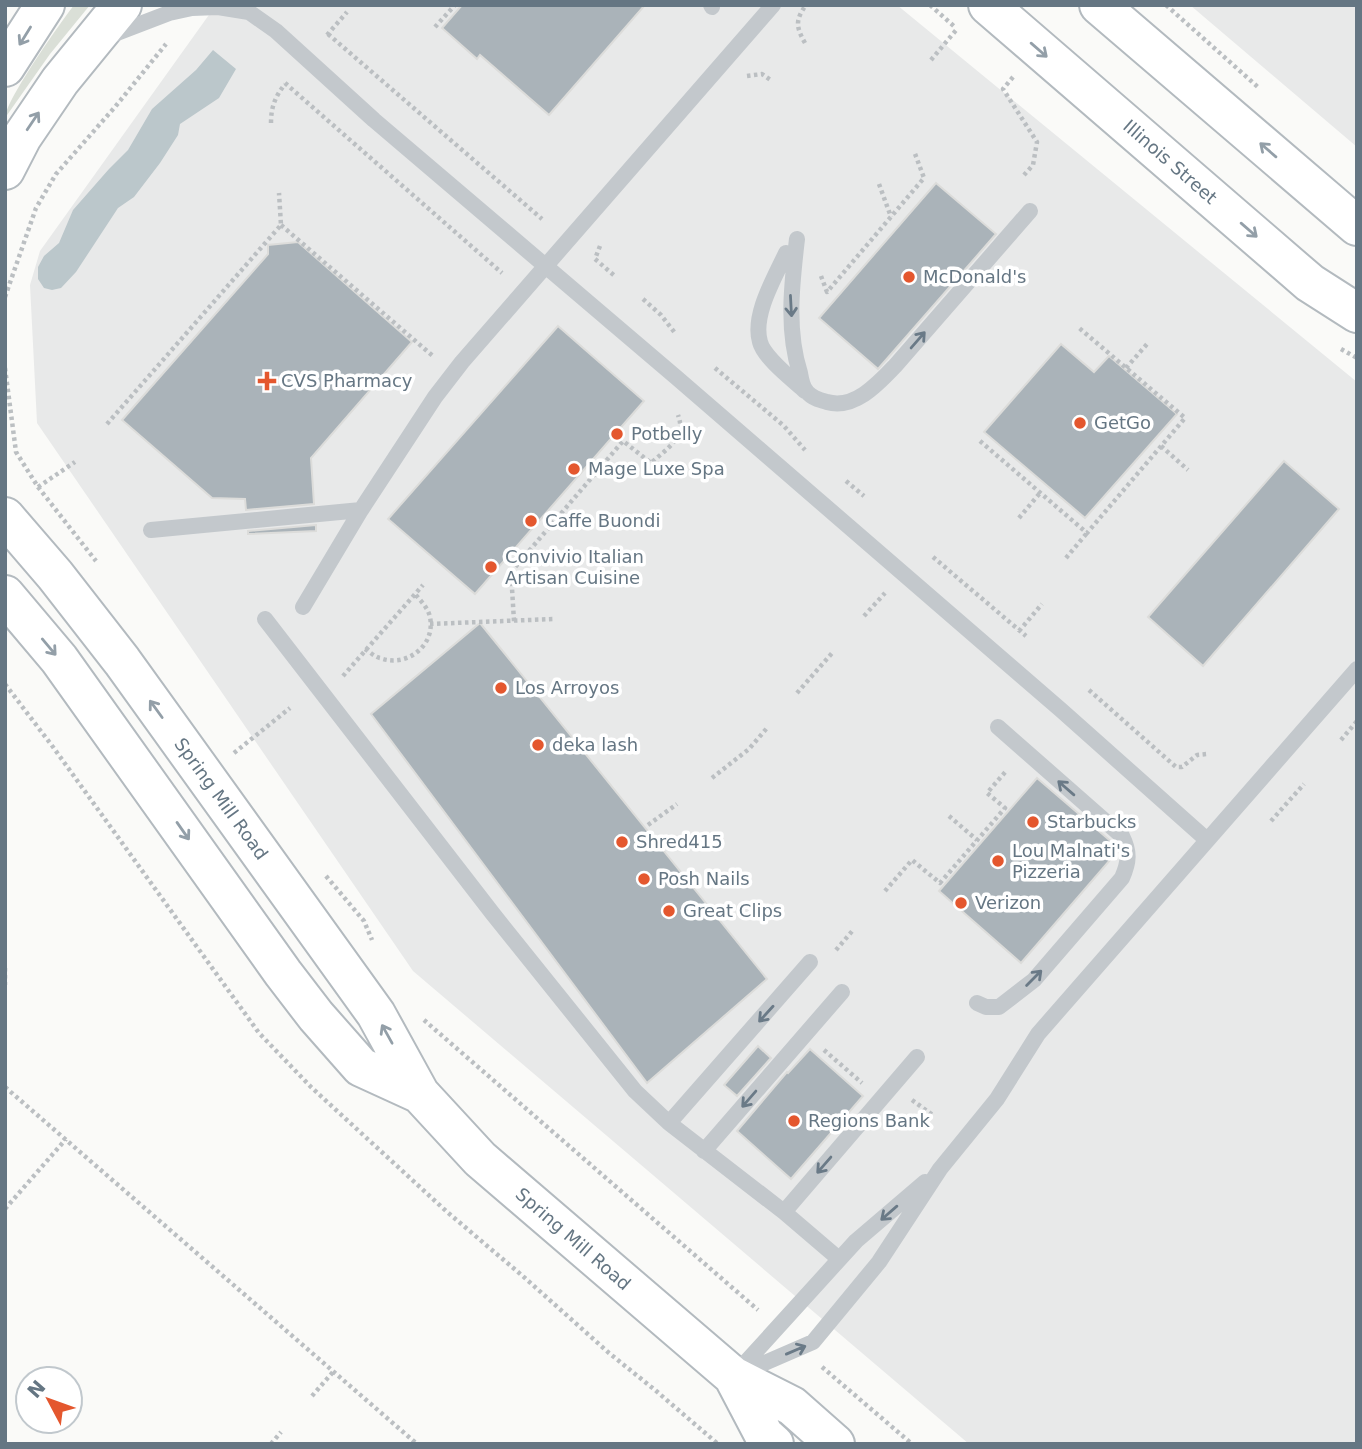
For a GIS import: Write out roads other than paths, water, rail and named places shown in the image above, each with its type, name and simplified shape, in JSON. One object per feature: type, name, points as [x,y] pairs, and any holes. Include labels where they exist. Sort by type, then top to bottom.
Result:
[{"type":"street","points":[[5,67],[45,5]]},
{"type":"street","points":[[5,170],[22,137],[60,81],[122,5]]},
{"type":"street","name":"Illinois Street","points":[[988,5],[1310,283],[1357,313]]},
{"type":"street","points":[[1099,5],[1357,226]]},
{"type":"street","name":"Spring Mill Road","points":[[5,517],[55,575],[122,661],[376,1014],[420,1094],[480,1159],[733,1376],[792,1406],[835,1444]]},
{"type":"street","name":"Spring Mill Road","points":[[5,595],[59,659],[316,1016],[361,1067],[420,1094]]},
{"type":"street","name":"Spring Mill Road","points":[[733,1376],[764,1435],[774,1444]]},
{"type":"lane","points":[[303,607],[435,397],[462,362],[773,5]]},
{"type":"lane","points":[[93,41],[169,13],[192,8],[248,8],[373,120],[1061,710],[1208,840]]},
{"type":"lane","points":[[786,253],[759,317],[760,343],[773,362],[814,397],[831,403],[851,401],[874,387],[895,366],[1030,211]]},
{"type":"lane","points":[[797,239],[791,291],[793,353],[805,391]]},
{"type":"lane","points":[[151,530],[362,510]]},
{"type":"lane","points":[[265,619],[518,946],[635,1091],[669,1123],[784,1212],[839,1259]]},
{"type":"lane","points":[[733,1376],[813,1342],[880,1262],[940,1169],[997,1100],[1038,1034],[1357,669]]},
{"type":"lane","points":[[977,1003],[986,1007],[999,1007],[1034,980],[1122,878],[1128,866],[1129,854],[1122,836],[998,727]]},
{"type":"lane","points":[[669,1123],[810,962]]},
{"type":"lane","points":[[704,1151],[842,992]]},
{"type":"lane","points":[[784,1212],[917,1057]]},
{"type":"lane","points":[[733,1376],[856,1241],[940,1169]]},
{"type":"place","name":"McDonald's","points":[[909,277]]},
{"type":"place","name":"CVS Pharmacy","points":[[267,381]]},
{"type":"place","name":"GetGo","points":[[1080,423]]},
{"type":"place","name":"Potbelly","points":[[617,434]]},
{"type":"place","name":"Mage Luxe Spa","points":[[574,469]]},
{"type":"place","name":"Caffe Buondi","points":[[531,521]]},
{"type":"place","name":"Convivio Italian Artisan Cuisine","points":[[491,567]]},
{"type":"place","name":"Los Arroyos","points":[[501,688]]},
{"type":"place","name":"deka lash","points":[[538,745]]},
{"type":"place","name":"Starbucks","points":[[1033,822]]},
{"type":"place","name":"Shred415","points":[[622,842]]},
{"type":"place","name":"Lou Malnati's Pizzeria","points":[[998,861]]},
{"type":"place","name":"Posh Nails","points":[[644,879]]},
{"type":"place","name":"Verizon","points":[[961,903]]},
{"type":"place","name":"Great Clips","points":[[669,911]]},
{"type":"place","name":"Regions Bank","points":[[794,1121]]}]
